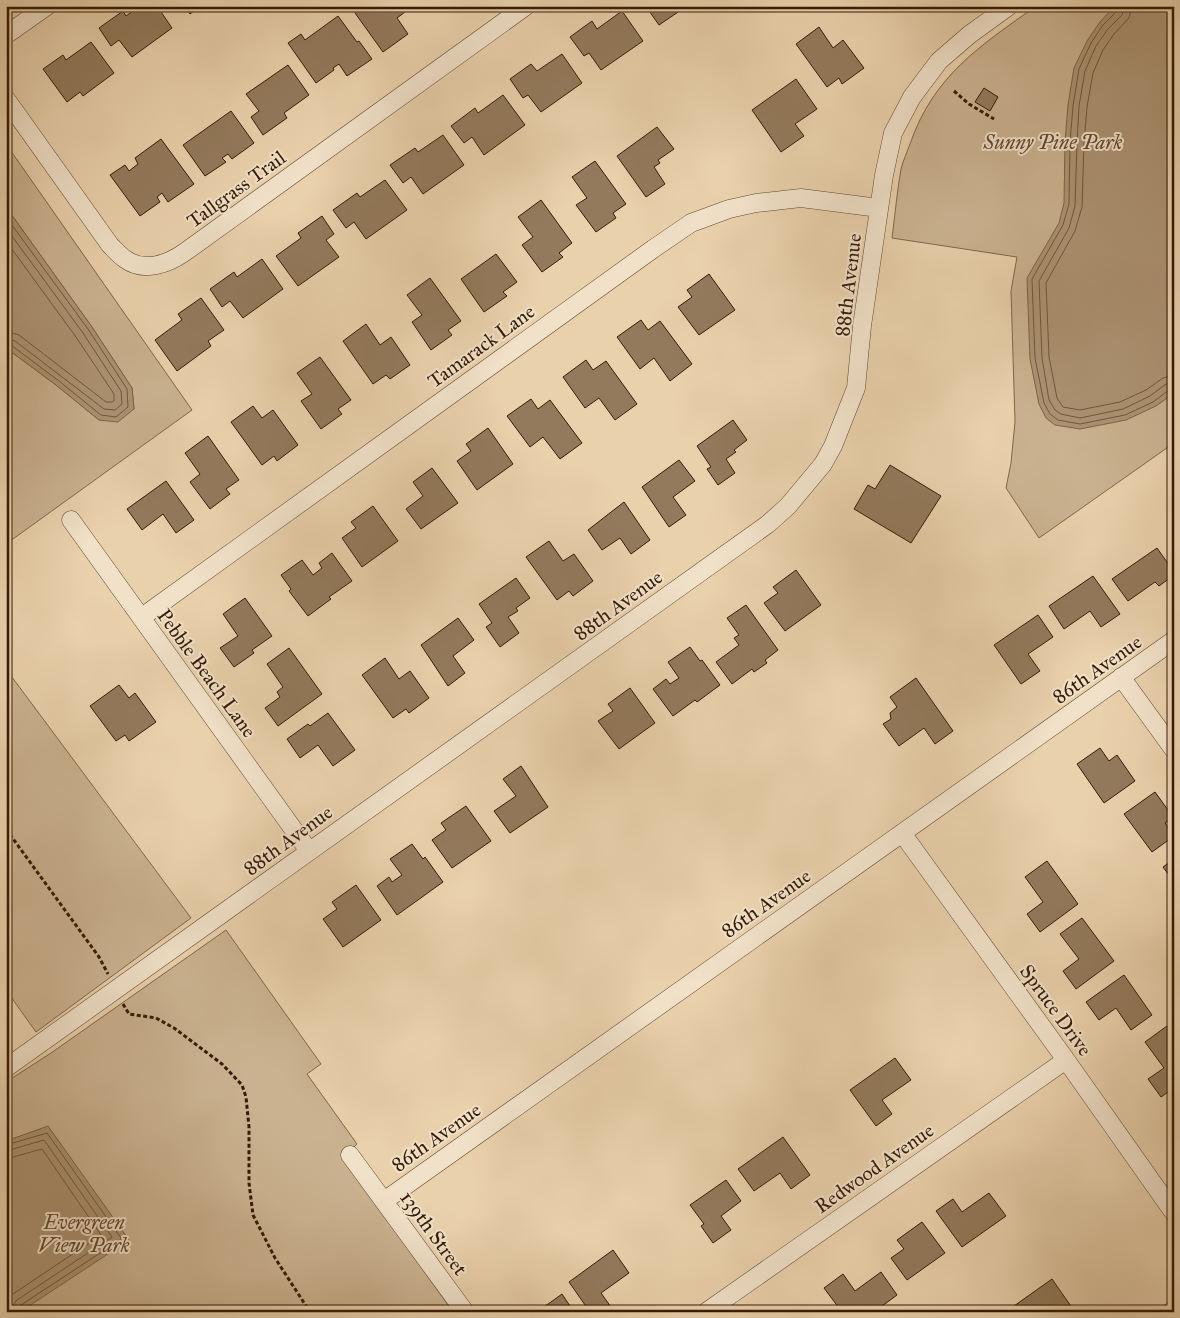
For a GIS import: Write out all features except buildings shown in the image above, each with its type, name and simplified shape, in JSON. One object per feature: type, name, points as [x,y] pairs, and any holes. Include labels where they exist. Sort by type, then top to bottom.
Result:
[{"type":"street","points":[[6,35],[47,6]]},
{"type":"street","name":"Tallgrass Trail","points":[[6,99],[110,245],[126,260],[143,266],[158,266],[173,260],[185,252],[526,6]]},
{"type":"street","name":"88th Avenue","points":[[6,1068],[768,524],[805,488],[823,464],[833,446],[856,388],[862,326],[879,208],[893,133],[912,97],[940,61],[969,35],[1009,6]]},
{"type":"street","name":"Tamarack Lane","points":[[142,617],[636,260],[691,224],[728,209],[756,203],[801,198],[879,208]]},
{"type":"street","name":"Pebble Beach Lane","points":[[71,520],[309,851]]},
{"type":"street","name":"86th Avenue","points":[[384,1200],[1174,640]]},
{"type":"street","points":[[1121,677],[1174,750]]},
{"type":"street","name":"Spruce Drive","points":[[902,833],[1174,1213]]},
{"type":"street","name":"Redwood Avenue","points":[[706,1312],[1066,1060]]},
{"type":"street","name":"139th Street","points":[[350,1155],[465,1312]]},
{"type":"path","points":[[954,91],[969,104],[994,119]]},
{"type":"path","points":[[6,829],[99,957],[129,1014],[156,1018],[174,1028],[222,1064],[242,1085],[246,1097],[249,1127],[249,1183],[253,1215],[275,1258],[310,1312]]},
{"type":"green space","name":"Sunny Pine Park","points":[[1036,6],[1174,6],[1174,443],[1039,538],[1006,488],[1011,463],[1015,422],[1011,291],[1017,257],[892,238],[902,166],[920,120],[932,99],[945,81],[977,49]]},
{"type":"green space","points":[[6,144],[192,410],[6,544],[6,348],[99,420],[134,409],[132,388],[92,327],[6,207]]},
{"type":"green space","points":[[6,669],[191,918],[36,1032],[6,990]]},
{"type":"green space","name":"Evergreen View Park","points":[[226,930],[321,1064],[307,1074],[357,1144],[343,1157],[453,1312],[6,1312],[6,1082],[51,1053]]},
{"type":"water","points":[[1115,6],[1174,6],[1174,393],[1156,406],[1126,420],[1080,429],[1055,425],[1046,418],[1039,404],[1030,359],[1027,278],[1059,223],[1064,203],[1065,142],[1074,68],[1087,41],[1100,22]]},
{"type":"water","points":[[6,207],[92,327],[132,388],[134,409],[118,422],[99,420],[6,348]]},
{"type":"water","points":[[48,1126],[129,1240],[20,1312],[6,1312],[6,1141]]}]
